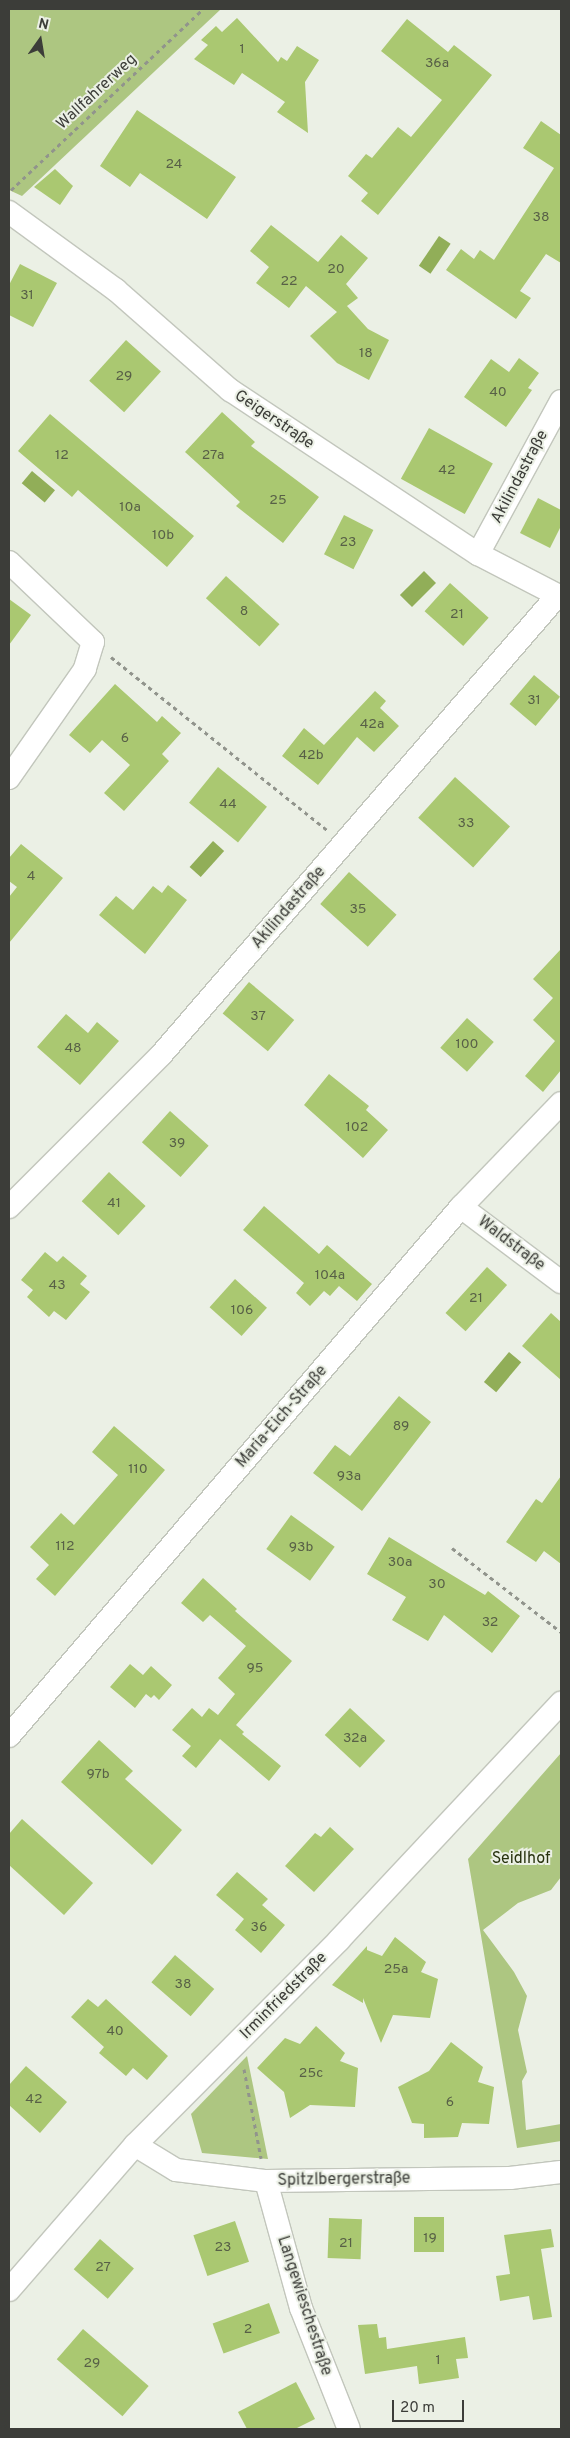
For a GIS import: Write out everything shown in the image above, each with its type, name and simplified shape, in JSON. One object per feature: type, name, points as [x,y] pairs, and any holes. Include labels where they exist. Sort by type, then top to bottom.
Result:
[{"type":"street","name":"Geigerstraße","points":[[9,212],[116,290],[230,390],[478,554],[559,596]]},
{"type":"street","name":"Akilindastraße","points":[[478,554],[561,401]]},
{"type":"street","points":[[9,562],[93,642],[85,669],[9,778]]},
{"type":"street","name":"Akilindastraße","points":[[11,1201],[161,1055],[559,596]]},
{"type":"street","name":"Maria-Eich-Straße","points":[[9,1736],[461,1207],[561,1103]]},
{"type":"street","name":"Waldstraße","points":[[461,1207],[561,1282]]},
{"type":"street","name":"Irminfriedstraße","points":[[9,2290],[135,2145],[339,1940],[561,1703]]},
{"type":"street","name":"Spitzlbergerstraße","points":[[135,2145],[176,2170],[266,2181],[510,2178],[561,2172]]},
{"type":"street","name":"Langewieschestraße","points":[[266,2181],[301,2308],[349,2429]]},
{"type":"path","name":"Wallfahrerweg","points":[[9,192],[203,9]]},
{"type":"path","points":[[93,642],[344,844]]},
{"type":"path","points":[[452,1548],[561,1632]]},
{"type":"path","points":[[239,2041],[266,2181]]},
{"type":"green space","points":[[9,9],[221,9],[22,196],[9,190]]},
{"type":"green space","name":"Seidlhof","points":[[561,1753],[561,1877],[551,1890],[518,1903],[483,1930],[514,1972],[527,1996],[518,2030],[527,2072],[522,2081],[526,2130],[561,2124],[561,2141],[517,2148],[468,1859]]},
{"type":"green space","points":[[247,2056],[268,2159],[202,2153],[191,2114]]},
{"type":"shaded area","points":[[439,236],[451,244],[430,274],[419,266]]},
{"type":"shaded area","points":[[32,471],[55,490],[45,503],[22,483]]},
{"type":"shaded area","points":[[424,571],[436,583],[412,607],[400,595]]},
{"type":"shaded area","points":[[213,841],[224,851],[201,877],[190,867]]},
{"type":"shaded area","points":[[509,1352],[521,1362],[496,1392],[484,1382]]},
{"type":"building","points":[[237,18],[278,62],[281,57],[287,61],[297,46],[319,60],[305,82],[308,133],[277,112],[285,102],[242,73],[234,85],[194,59],[208,45],[201,40],[216,26],[222,32]]},
{"type":"building","points":[[407,19],[448,52],[454,45],[492,75],[378,215],[361,201],[368,193],[348,176],[366,154],[372,158],[398,127],[411,137],[442,100],[381,51]]},
{"type":"building","points":[[137,110],[236,177],[207,219],[140,173],[130,187],[100,166]]},
{"type":"building","points":[[541,121],[561,135],[561,263],[546,254],[520,291],[531,298],[516,319],[446,270],[461,249],[474,259],[480,250],[494,260],[554,168],[523,148]]},
{"type":"building","points":[[55,169],[73,186],[60,205],[34,187]]},
{"type":"building","points":[[271,225],[318,262],[341,235],[368,258],[346,284],[358,298],[347,306],[368,329],[389,340],[369,380],[337,363],[310,336],[337,312],[306,286],[289,308],[256,283],[269,267],[250,251]]},
{"type":"building","points":[[20,264],[57,283],[33,327],[9,315],[9,285]]},
{"type":"building","points":[[126,340],[161,371],[124,412],[89,381]]},
{"type":"building","points":[[519,358],[539,373],[528,388],[532,390],[506,427],[464,397],[491,359],[509,372]]},
{"type":"building","points":[[222,412],[255,442],[251,446],[319,497],[283,543],[236,506],[240,502],[185,452]]},
{"type":"building","points":[[50,414],[194,536],[167,567],[78,490],[72,497],[18,451]]},
{"type":"building","points":[[429,428],[493,463],[465,514],[401,479]]},
{"type":"building","points":[[538,498],[561,510],[561,526],[550,548],[520,533]]},
{"type":"building","points":[[344,515],[373,530],[353,569],[324,554]]},
{"type":"building","points":[[226,576],[280,624],[259,646],[206,598]]},
{"type":"building","points":[[450,583],[489,618],[463,646],[425,611]]},
{"type":"building","points":[[9,599],[31,615],[9,645]]},
{"type":"building","points":[[534,675],[560,697],[536,726],[510,704]]},
{"type":"building","points":[[115,684],[157,722],[162,716],[181,733],[162,754],[169,761],[124,811],[104,793],[130,765],[102,740],[90,753],[69,735]]},
{"type":"building","points":[[375,691],[386,701],[380,708],[399,726],[374,752],[357,737],[318,785],[282,756],[304,728],[324,745]]},
{"type":"building","points":[[218,767],[267,807],[238,842],[189,803]]},
{"type":"building","points":[[455,777],[510,827],[473,867],[418,818]]},
{"type":"building","points":[[21,844],[63,878],[9,943],[9,897],[17,887],[9,881],[9,858]]},
{"type":"building","points":[[349,872],[397,915],[368,947],[320,904]]},
{"type":"building","points":[[168,885],[187,900],[145,954],[99,915],[116,896],[133,910],[153,886],[162,893]]},
{"type":"building","points":[[561,949],[561,1070],[543,1092],[525,1076],[555,1041],[533,1020],[553,998],[533,979]]},
{"type":"building","points":[[249,982],[294,1020],[268,1051],[223,1013]]},
{"type":"building","points":[[66,1014],[88,1033],[97,1022],[119,1041],[80,1085],[37,1047]]},
{"type":"building","points":[[467,1018],[494,1042],[467,1072],[440,1048]]},
{"type":"building","points":[[329,1074],[369,1106],[366,1110],[388,1130],[363,1158],[304,1105]]},
{"type":"building","points":[[170,1111],[209,1146],[181,1177],[142,1142]]},
{"type":"building","points":[[109,1172],[146,1206],[118,1235],[82,1201]]},
{"type":"building","points":[[264,1206],[319,1254],[327,1245],[372,1284],[357,1301],[339,1286],[330,1296],[324,1291],[310,1306],[296,1293],[304,1283],[243,1230]]},
{"type":"building","points":[[45,1252],[57,1262],[63,1256],[87,1276],[80,1284],[90,1292],[66,1320],[54,1311],[49,1317],[27,1297],[33,1290],[21,1280]]},
{"type":"building","points":[[487,1267],[507,1285],[466,1331],[446,1313]]},
{"type":"building","points":[[235,1279],[267,1308],[242,1336],[210,1307]]},
{"type":"building","points":[[551,1313],[561,1322],[561,1380],[522,1346]]},
{"type":"building","points":[[399,1396],[431,1422],[362,1511],[313,1473],[335,1445],[350,1456]]},
{"type":"building","points":[[114,1426],[165,1470],[55,1596],[36,1579],[49,1565],[30,1547],[61,1513],[74,1525],[118,1475],[92,1452]]},
{"type":"building","points":[[561,1476],[561,1564],[544,1551],[536,1562],[506,1542],[536,1499],[542,1503]]},
{"type":"building","points":[[291,1515],[335,1547],[310,1581],[266,1549]]},
{"type":"building","points":[[389,1537],[485,1595],[488,1591],[520,1616],[492,1653],[444,1615],[428,1641],[392,1620],[406,1597],[367,1574]]},
{"type":"building","points":[[203,1578],[237,1609],[235,1611],[292,1661],[236,1725],[244,1732],[242,1734],[281,1766],[269,1781],[220,1739],[196,1768],[182,1756],[191,1746],[172,1730],[192,1708],[202,1717],[209,1708],[218,1715],[235,1694],[218,1678],[246,1646],[210,1615],[203,1622],[181,1603]]},
{"type":"building","points":[[130,1664],[143,1675],[151,1666],[172,1685],[159,1700],[154,1695],[151,1698],[146,1694],[135,1708],[110,1687]]},
{"type":"building","points":[[350,1708],[385,1741],[360,1768],[325,1735]]},
{"type":"building","points":[[99,1740],[133,1771],[125,1779],[182,1830],[152,1865],[61,1782]]},
{"type":"building","points":[[22,1819],[93,1883],[64,1915],[9,1865],[9,1834]]},
{"type":"building","points":[[330,1827],[354,1849],[314,1892],[285,1866],[315,1833],[321,1837]]},
{"type":"building","points":[[237,1872],[268,1899],[262,1905],[285,1925],[261,1953],[235,1930],[244,1919],[216,1895]]},
{"type":"building","points":[[395,1937],[426,1962],[421,1972],[438,1979],[430,2018],[393,2015],[381,2043],[363,1998],[363,2003],[332,1985],[367,1946],[367,1950],[382,1956]]},
{"type":"building","points":[[175,1955],[214,1989],[191,2016],[151,1982]]},
{"type":"building","points":[[88,1999],[98,2007],[106,1999],[168,2056],[147,2080],[133,2068],[126,2076],[99,2053],[104,2047],[71,2017]]},
{"type":"building","points":[[316,2026],[345,2053],[340,2061],[358,2068],[355,2107],[310,2105],[290,2118],[284,2092],[257,2068],[285,2038],[300,2044]]},
{"type":"building","points":[[451,2042],[483,2067],[478,2082],[494,2087],[489,2124],[462,2123],[458,2137],[424,2138],[424,2124],[412,2123],[398,2087],[429,2071]]},
{"type":"building","points":[[26,2066],[67,2102],[40,2133],[9,2105],[9,2085]]},
{"type":"building","points":[[414,2217],[444,2217],[444,2252],[414,2252]]},
{"type":"building","points":[[329,2218],[362,2219],[361,2259],[328,2258]]},
{"type":"building","points":[[235,2221],[249,2262],[207,2276],[193,2235]]},
{"type":"building","points":[[551,2229],[554,2247],[541,2249],[552,2317],[533,2320],[529,2296],[500,2301],[496,2276],[510,2274],[504,2235]]},
{"type":"building","points":[[100,2239],[134,2269],[108,2299],[74,2269]]},
{"type":"building","points":[[269,2303],[280,2333],[224,2354],[213,2324]]},
{"type":"building","points":[[377,2324],[379,2338],[386,2337],[387,2349],[465,2337],[468,2358],[456,2359],[459,2378],[419,2384],[417,2366],[365,2374],[358,2325]]},
{"type":"building","points":[[83,2329],[149,2386],[122,2416],[57,2359]]},
{"type":"building","points":[[296,2382],[315,2419],[295,2429],[247,2429],[238,2412]]}]
